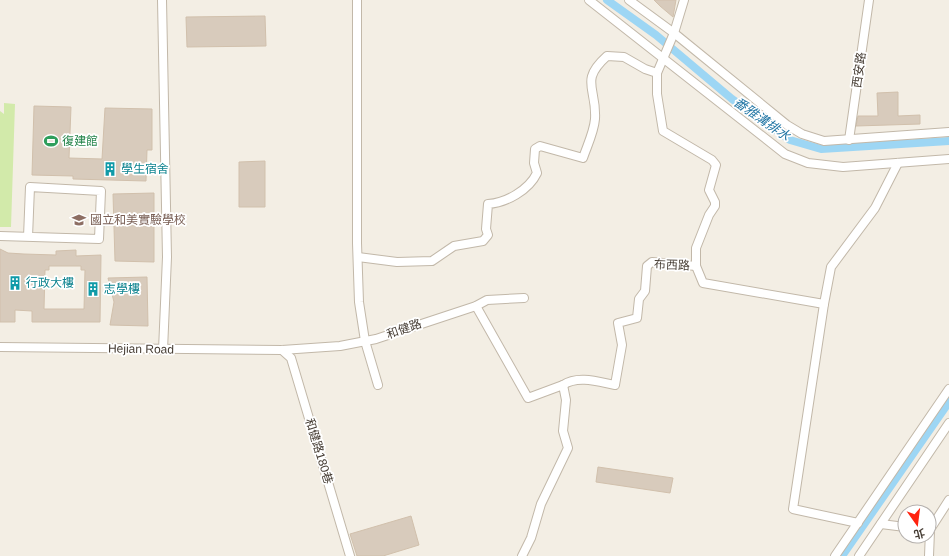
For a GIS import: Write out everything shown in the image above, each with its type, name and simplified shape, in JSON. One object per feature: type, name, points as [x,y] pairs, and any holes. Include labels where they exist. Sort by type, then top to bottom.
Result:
[{"type":"street","points":[[162,0],[167,257],[163,350]]},
{"type":"street","points":[[357,0],[358,302],[365,341],[378,385]]},
{"type":"street","points":[[588,0],[786,154],[808,163],[843,167],[949,159]]},
{"type":"street","points":[[629,0],[787,126],[802,134],[824,141],[849,135],[949,132]]},
{"type":"street","points":[[358,257],[397,262],[432,261],[454,246],[483,241],[488,235],[486,229],[488,204],[495,204],[507,199],[529,185],[534,179],[537,173],[534,163],[534,149],[540,146],[583,158],[594,125],[591,74],[597,65],[607,56],[624,58],[645,69],[657,73],[673,36],[684,0]]},
{"type":"street","name":"西安路","points":[[849,135],[869,0]]},
{"type":"street","name":"布西路","points":[[657,73],[657,94],[663,131],[712,160],[716,165],[708,190],[715,202],[715,206],[709,215],[701,237],[697,243],[696,266],[703,283],[713,286],[824,304]]},
{"type":"street","points":[[858,524],[793,509],[824,304],[832,267],[875,208],[898,163]]},
{"type":"street","points":[[0,236],[28,237],[99,239],[101,191],[30,187],[28,237]]},
{"type":"street","name":"布西路","points":[[476,306],[528,398],[563,385],[569,381],[579,380],[615,385],[622,346],[618,323],[637,318],[639,299],[645,291],[647,266],[652,262],[696,266]]},
{"type":"street","name":"和健路","points":[[282,350],[340,346],[365,341],[476,306],[487,300],[524,298]]},
{"type":"street","name":"Hejian Road","points":[[0,347],[163,350],[282,350]]},
{"type":"street","name":"和健路180巷","points":[[282,350],[291,358],[350,556]]},
{"type":"street","points":[[522,556],[531,538],[541,504],[568,448],[563,431],[566,400],[563,385]]},
{"type":"street","points":[[835,556],[949,389]]},
{"type":"street","points":[[859,556],[949,423]]},
{"type":"street","points":[[937,520],[949,500]]},
{"type":"street","points":[[881,524],[897,526]]},
{"type":"street","points":[[928,556],[929,544]]},
{"type":"green space","points":[[4,103],[15,104],[11,227],[0,227],[0,111],[4,114]]},
{"type":"building","points":[[654,0],[676,0],[673,17],[660,6]]},
{"type":"building","points":[[265,16],[266,46],[187,47],[186,17]]},
{"type":"building","points":[[898,92],[898,116],[920,115],[920,124],[856,126],[858,116],[878,116],[877,93]]},
{"type":"building","points":[[34,106],[71,107],[69,158],[102,159],[105,108],[152,109],[152,150],[147,150],[146,181],[73,179],[73,176],[32,175]]},
{"type":"building","points":[[265,161],[265,207],[239,207],[239,162]]},
{"type":"building","points":[[154,193],[154,262],[115,261],[113,194]]},
{"type":"building","points":[[0,249],[8,253],[24,254],[56,255],[56,251],[76,250],[76,256],[101,255],[100,322],[32,322],[32,311],[15,310],[15,322],[0,322]],"holes":[[[49,266],[81,266],[81,270],[85,270],[84,309],[44,309],[45,270],[49,270]]]},
{"type":"building","points":[[147,277],[148,326],[110,325],[114,302],[108,278]]},
{"type":"building","points":[[598,467],[673,478],[670,493],[596,482]]},
{"type":"building","points":[[411,516],[419,545],[383,556],[357,556],[350,534]]},
{"type":"waterway","name":"番雅溝排水","points":[[607,0],[656,35],[732,99],[790,140],[821,149],[949,141]]},
{"type":"waterway","points":[[842,556],[949,402]]},
{"type":"place","name":"復建館","points":[[51,141]]},
{"type":"place","name":"學生宿舍","points":[[110,169]]},
{"type":"place","name":"國立和美實驗學校","points":[[79,220]]},
{"type":"place","name":"行政大樓","points":[[15,283]]},
{"type":"place","name":"志學樓","points":[[93,289]]}]
